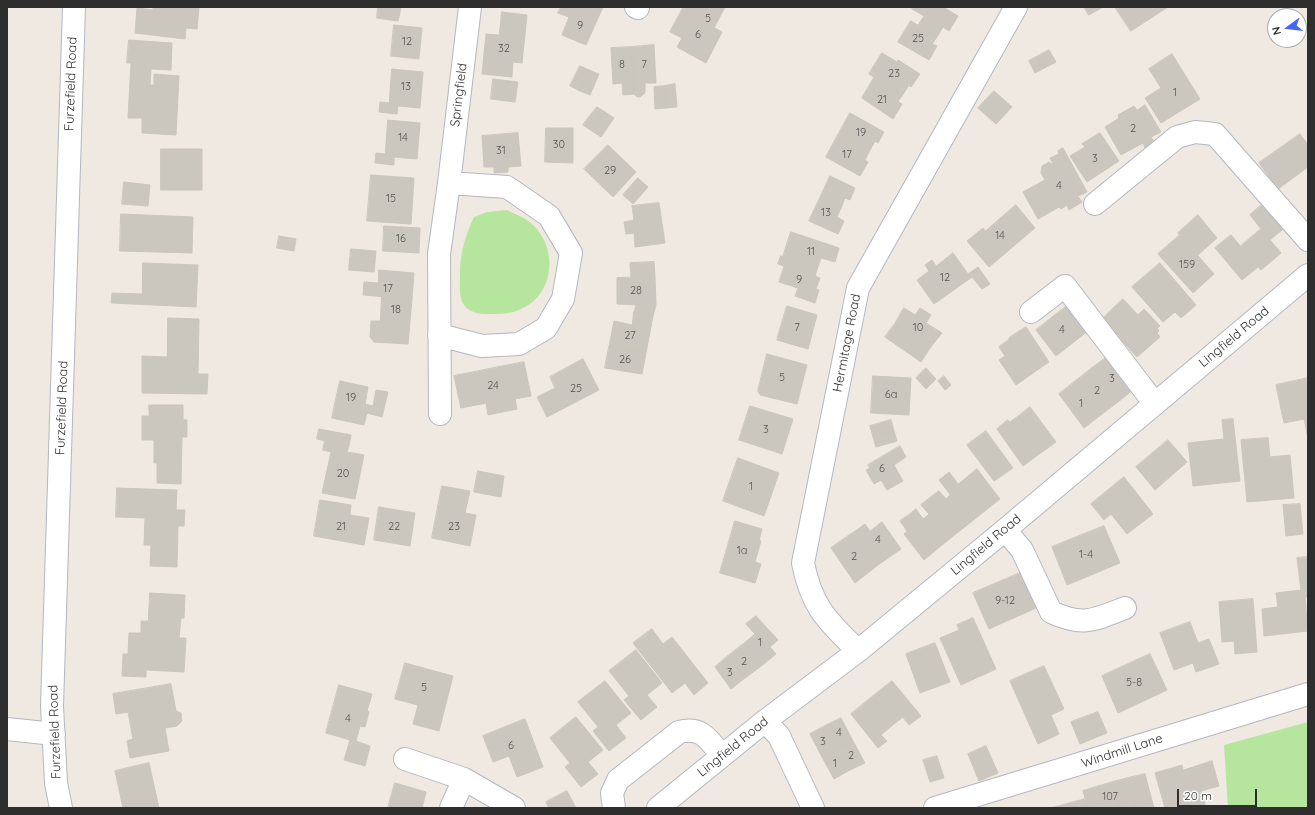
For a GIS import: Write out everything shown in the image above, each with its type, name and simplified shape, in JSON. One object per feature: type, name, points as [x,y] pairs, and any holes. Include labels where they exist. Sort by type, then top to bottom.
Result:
[{"type":"street","name":"Furzefield Road","points":[[61,808],[56,783],[52,706],[74,7]]},
{"type":"street","name":"Springfield","points":[[440,414],[439,254],[470,7]]},
{"type":"street","name":"Hermitage Road","points":[[858,651],[829,622],[815,603],[807,582],[803,563],[858,288],[1016,7]]},
{"type":"street","points":[[1095,204],[1177,138],[1195,132],[1215,134],[1308,240]]},
{"type":"street","points":[[439,335],[482,346],[519,344],[546,328],[563,299],[571,253],[549,216],[508,187],[448,183]]},
{"type":"street","name":"Lingfield Road","points":[[658,808],[765,721],[858,651],[1005,530],[1308,275]]},
{"type":"street","points":[[1031,312],[1065,286],[1155,404]]},
{"type":"street","points":[[1005,530],[1022,550],[1051,612],[1067,620],[1088,622],[1125,608]]},
{"type":"street","name":"Windmill Lane","points":[[935,808],[1308,694]]},
{"type":"street","points":[[765,721],[779,736],[813,808]]},
{"type":"street","points":[[7,729],[54,734]]},
{"type":"street","points":[[614,808],[612,794],[618,780],[679,732],[688,730],[699,731],[707,737],[722,756]]},
{"type":"street","points":[[405,759],[464,779],[514,808]]},
{"type":"street","points":[[451,808],[464,779]]},
{"type":"green space","points":[[507,210],[531,223],[540,233],[546,244],[549,256],[547,281],[533,302],[513,312],[485,314],[469,310],[462,302],[460,285],[460,262],[465,239],[474,217],[487,212]]},
{"type":"green space","points":[[1308,722],[1308,808],[1228,808],[1224,745]]},
{"type":"building","points":[[153,7],[199,7],[197,29],[186,28],[185,39],[135,33],[137,8],[153,10]]},
{"type":"building","points":[[378,7],[401,7],[400,12]]},
{"type":"building","points":[[561,7],[603,7],[586,45],[562,35],[569,17],[558,13]]},
{"type":"building","points":[[684,7],[725,7],[714,28],[682,10]]},
{"type":"building","points":[[913,7],[943,7],[958,16],[949,31],[943,27],[937,37],[918,25],[924,16],[912,9]]},
{"type":"building","points":[[1084,7],[1103,7],[1089,15]]},
{"type":"building","points":[[1115,7],[1168,7],[1131,31]]},
{"type":"building","points":[[378,8],[400,12],[398,21],[377,18]]},
{"type":"building","points":[[682,10],[722,32],[706,63],[677,47],[682,38],[670,32]]},
{"type":"building","points":[[502,12],[527,15],[522,63],[513,62],[512,77],[482,74],[486,34],[499,35]]},
{"type":"building","points":[[911,21],[937,37],[932,44],[937,46],[929,60],[898,42]]},
{"type":"building","points":[[394,25],[422,28],[419,59],[391,56]]},
{"type":"building","points":[[129,40],[172,43],[171,70],[151,69],[150,85],[154,85],[154,74],[179,76],[176,135],[142,133],[142,118],[128,118],[131,63],[127,63]]},
{"type":"building","points":[[654,45],[656,83],[645,83],[645,93],[640,97],[637,97],[634,94],[632,47]]},
{"type":"building","points":[[632,47],[634,94],[623,95],[622,83],[613,84],[611,48]]},
{"type":"building","points":[[1049,50],[1056,62],[1035,73],[1029,61]]},
{"type":"building","points":[[882,53],[897,62],[898,60],[920,74],[911,87],[909,85],[902,96],[869,74]]},
{"type":"building","points":[[1172,54],[1200,99],[1161,123],[1145,98],[1161,88],[1149,69]]},
{"type":"building","points":[[580,66],[589,70],[580,91],[570,86]]},
{"type":"building","points":[[392,69],[423,72],[420,108],[398,106],[397,114],[379,112],[380,102],[389,103]]},
{"type":"building","points":[[589,70],[599,74],[590,95],[580,91]]},
{"type":"building","points":[[874,78],[902,96],[898,101],[902,104],[893,119],[862,98]]},
{"type":"building","points":[[493,79],[518,82],[515,102],[491,99]]},
{"type":"building","points":[[675,84],[677,107],[666,108],[664,86]]},
{"type":"building","points":[[664,86],[666,108],[655,109],[654,87]]},
{"type":"building","points":[[994,91],[1012,107],[996,124],[978,108]]},
{"type":"building","points":[[1145,105],[1161,132],[1151,137],[1155,143],[1145,148],[1143,143],[1121,155],[1105,127],[1119,118],[1118,115],[1134,106],[1137,110]]},
{"type":"building","points":[[597,107],[605,112],[592,131],[583,125]]},
{"type":"building","points":[[605,112],[614,118],[601,137],[592,131]]},
{"type":"building","points":[[850,113],[884,132],[878,143],[875,141],[869,152],[838,135]]},
{"type":"building","points":[[388,120],[420,123],[417,159],[394,157],[394,165],[375,163],[376,153],[385,154]]},
{"type":"building","points":[[546,128],[573,128],[573,163],[545,162]]},
{"type":"building","points":[[518,133],[521,166],[508,167],[508,172],[494,173],[494,167],[484,167],[482,136]]},
{"type":"building","points":[[1100,133],[1119,161],[1087,182],[1070,156],[1085,147],[1082,144]]},
{"type":"building","points":[[1300,134],[1308,145],[1308,167],[1278,189],[1259,163]]},
{"type":"building","points":[[838,135],[869,152],[865,160],[868,162],[860,176],[826,157]]},
{"type":"building","points":[[608,145],[636,172],[613,197],[584,169]]},
{"type":"building","points":[[1063,148],[1087,192],[1078,196],[1082,202],[1069,210],[1067,205],[1061,209],[1059,207],[1038,219],[1023,192],[1045,180],[1041,173],[1042,166],[1049,162],[1054,165],[1050,158],[1059,154],[1058,151]]},
{"type":"building","points":[[161,149],[202,149],[202,190],[161,190]]},
{"type":"building","points":[[371,175],[414,178],[411,224],[367,221]]},
{"type":"building","points":[[830,176],[855,188],[850,200],[845,198],[841,208],[820,198]]},
{"type":"building","points":[[638,178],[648,187],[633,204],[623,195]]},
{"type":"building","points":[[124,182],[150,185],[148,206],[122,204]]},
{"type":"building","points":[[820,198],[841,208],[837,217],[844,221],[838,234],[809,221]]},
{"type":"building","points":[[1267,200],[1288,225],[1270,240],[1250,215]]},
{"type":"building","points":[[659,203],[665,243],[635,247],[634,233],[626,234],[624,222],[634,220],[632,206]]},
{"type":"building","points":[[1016,205],[1035,228],[989,267],[967,241],[983,228],[985,231]]},
{"type":"building","points":[[121,214],[193,217],[192,253],[120,251]]},
{"type":"building","points":[[1198,215],[1217,238],[1198,255],[1178,233]]},
{"type":"building","points":[[384,226],[420,228],[419,253],[383,251]]},
{"type":"building","points":[[1261,229],[1281,253],[1261,270],[1241,246]]},
{"type":"building","points":[[791,232],[839,248],[835,262],[821,258],[818,267],[783,257]]},
{"type":"building","points":[[1180,235],[1214,274],[1193,293],[1158,254]]},
{"type":"building","points":[[1231,235],[1258,267],[1242,280],[1215,248]]},
{"type":"building","points":[[279,236],[296,239],[294,251],[277,248]]},
{"type":"building","points":[[351,249],[376,251],[375,262],[350,259]]},
{"type":"building","points":[[953,253],[968,274],[978,267],[990,284],[982,289],[972,277],[934,304],[917,280],[929,271],[925,265],[932,260],[936,266]]},
{"type":"building","points":[[781,256],[818,267],[815,276],[820,278],[816,289],[819,290],[815,303],[795,296],[798,288],[779,282],[784,266],[778,264]]},
{"type":"building","points":[[350,259],[375,262],[374,272],[349,270]]},
{"type":"building","points":[[654,262],[655,277],[631,278],[630,263]]},
{"type":"building","points":[[143,263],[198,265],[196,307],[111,303],[112,293],[142,294]]},
{"type":"building","points":[[1160,263],[1196,305],[1181,318],[1175,312],[1163,322],[1132,287]]},
{"type":"building","points":[[379,270],[414,273],[412,299],[363,295],[364,282],[378,283]]},
{"type":"building","points":[[655,277],[656,305],[653,316],[634,312],[636,305],[617,304],[617,278]]},
{"type":"building","points":[[382,296],[412,299],[408,344],[374,342],[370,337],[371,321],[380,321]]},
{"type":"building","points":[[1123,299],[1138,315],[1144,309],[1160,326],[1157,328],[1159,331],[1157,333],[1160,337],[1137,357],[1102,319]]},
{"type":"building","points":[[1068,305],[1088,331],[1056,356],[1036,330]]},
{"type":"building","points":[[787,306],[817,315],[808,349],[777,340]]},
{"type":"building","points":[[904,308],[915,315],[920,308],[931,315],[926,323],[942,333],[930,348],[895,324]]},
{"type":"building","points":[[634,312],[653,316],[646,353],[609,347],[614,321],[632,325]]},
{"type":"building","points":[[168,318],[199,319],[198,374],[208,374],[207,394],[142,393],[142,356],[167,357]]},
{"type":"building","points":[[895,324],[930,348],[921,362],[885,337]]},
{"type":"building","points":[[1026,327],[1049,362],[1033,373],[1009,338]]},
{"type":"building","points":[[1010,339],[1033,373],[1016,385],[999,360],[1005,356],[999,347]]},
{"type":"building","points":[[609,347],[646,353],[642,374],[605,368]]},
{"type":"building","points":[[767,354],[807,365],[797,404],[760,395],[758,391]]},
{"type":"building","points":[[1107,357],[1133,390],[1118,402],[1092,368]]},
{"type":"building","points":[[583,359],[599,390],[547,417],[537,397],[555,388],[550,377]]},
{"type":"building","points":[[524,362],[531,396],[515,399],[517,409],[488,415],[486,403],[461,408],[454,376]]},
{"type":"building","points":[[926,368],[936,379],[926,389],[916,378]]},
{"type":"building","points":[[1092,368],[1118,402],[1102,414],[1077,380]]},
{"type":"building","points":[[873,376],[911,378],[909,415],[871,413]]},
{"type":"building","points":[[944,376],[951,385],[945,390],[938,381]]},
{"type":"building","points":[[1308,378],[1308,438],[1304,419],[1284,423],[1276,385]]},
{"type":"building","points":[[1077,380],[1102,414],[1084,428],[1059,394]]},
{"type":"building","points":[[340,381],[368,387],[365,404],[373,406],[376,390],[388,392],[382,417],[367,413],[364,425],[332,418]]},
{"type":"building","points":[[149,405],[183,405],[183,420],[187,420],[187,437],[182,437],[181,484],[157,483],[157,463],[154,463],[154,440],[142,440],[142,416],[149,416]]},
{"type":"building","points":[[750,406],[793,419],[782,454],[739,440]]},
{"type":"building","points":[[1030,407],[1056,442],[1045,450],[1019,416]]},
{"type":"building","points":[[1019,416],[1045,450],[1035,457],[1010,422]]},
{"type":"building","points":[[1233,419],[1240,481],[1193,486],[1188,443],[1224,439],[1222,420]]},
{"type":"building","points":[[891,420],[894,431],[873,437],[870,426]]},
{"type":"building","points":[[1008,420],[1035,457],[1023,466],[997,429]]},
{"type":"building","points":[[319,429],[351,435],[349,446],[317,439]]},
{"type":"building","points":[[894,431],[897,441],[876,447],[873,437]]},
{"type":"building","points":[[986,431],[1013,468],[994,481],[967,445]]},
{"type":"building","points":[[1268,438],[1270,457],[1290,455],[1294,498],[1247,502],[1241,440]]},
{"type":"building","points":[[325,440],[349,446],[347,452],[364,455],[355,499],[322,493],[331,452],[323,450]]},
{"type":"building","points":[[1168,440],[1187,462],[1155,490],[1136,467]]},
{"type":"building","points":[[900,446],[906,457],[894,465],[903,481],[887,490],[881,480],[874,484],[866,470],[870,468],[868,465]]},
{"type":"building","points":[[738,458],[779,473],[764,516],[723,501]]},
{"type":"building","points":[[977,469],[1000,499],[971,522],[939,480],[949,472],[958,484]]},
{"type":"building","points":[[478,471],[504,476],[501,497],[474,492]]},
{"type":"building","points":[[1124,477],[1153,514],[1136,527],[1107,491]]},
{"type":"building","points":[[442,486],[470,491],[465,513],[476,515],[470,546],[432,538]]},
{"type":"building","points":[[117,488],[177,490],[176,510],[185,510],[184,526],[178,526],[177,567],[150,566],[151,545],[144,545],[145,518],[116,517]]},
{"type":"building","points":[[939,491],[946,499],[950,495],[971,522],[957,533],[930,498]]},
{"type":"building","points":[[1107,491],[1136,527],[1127,534],[1111,514],[1104,520],[1091,504]]},
{"type":"building","points":[[930,498],[957,533],[947,541],[927,516],[929,514],[921,505]]},
{"type":"building","points":[[320,500],[351,505],[350,515],[369,518],[364,545],[314,536]]},
{"type":"building","points":[[1300,504],[1303,534],[1286,536],[1283,505]]},
{"type":"building","points":[[379,507],[415,513],[410,546],[374,540]]},
{"type":"building","points":[[916,509],[923,519],[927,516],[947,541],[936,550],[909,515]]},
{"type":"building","points":[[909,515],[936,550],[924,560],[904,534],[907,531],[900,521]]},
{"type":"building","points":[[735,521],[762,529],[759,540],[761,541],[755,562],[761,564],[755,583],[720,573]]},
{"type":"building","points":[[882,522],[901,549],[878,565],[854,532],[865,524],[870,531]]},
{"type":"building","points":[[1104,526],[1120,563],[1067,585],[1052,547]]},
{"type":"building","points":[[854,532],[878,565],[855,583],[831,548]]},
{"type":"building","points":[[1308,557],[1308,597],[1305,597],[1308,631],[1264,636],[1262,609],[1278,607],[1276,593],[1301,590],[1297,558]]},
{"type":"building","points":[[1020,573],[1036,608],[989,629],[973,593]]},
{"type":"building","points":[[150,593],[185,595],[184,618],[181,618],[179,638],[186,638],[184,672],[146,670],[146,677],[122,676],[123,654],[128,654],[129,633],[141,633],[141,621],[148,621]]},
{"type":"building","points":[[1253,599],[1257,652],[1235,654],[1234,641],[1222,642],[1219,602]]},
{"type":"building","points":[[756,616],[778,640],[770,647],[776,654],[760,667],[742,645],[755,634],[746,624]]},
{"type":"building","points":[[973,618],[996,669],[961,685],[940,638],[959,630],[957,625]]},
{"type":"building","points":[[1190,622],[1198,643],[1209,639],[1219,664],[1196,672],[1193,663],[1174,670],[1160,633]]},
{"type":"building","points":[[652,629],[663,644],[672,637],[708,683],[694,695],[685,683],[672,693],[633,643]]},
{"type":"building","points":[[935,643],[950,682],[920,693],[906,654]]},
{"type":"building","points":[[742,645],[760,667],[745,678],[728,656]]},
{"type":"building","points":[[636,650],[662,683],[647,695],[657,707],[641,720],[624,700],[629,696],[609,671]]},
{"type":"building","points":[[1150,654],[1167,690],[1118,713],[1102,676]]},
{"type":"building","points":[[728,656],[745,678],[731,689],[715,667]]},
{"type":"building","points":[[405,663],[453,676],[439,731],[413,724],[418,705],[395,699]]},
{"type":"building","points":[[1044,666],[1064,709],[1051,715],[1059,734],[1038,744],[1010,681]]},
{"type":"building","points":[[605,681],[631,713],[616,725],[626,738],[609,751],[593,731],[598,727],[578,702]]},
{"type":"building","points":[[892,681],[921,716],[909,725],[903,717],[894,724],[872,697]]},
{"type":"building","points":[[171,684],[176,711],[181,713],[182,721],[177,726],[165,728],[169,751],[130,758],[127,741],[133,739],[128,712],[116,714],[113,694]]},
{"type":"building","points":[[339,685],[372,694],[367,711],[369,712],[365,727],[360,726],[356,741],[370,746],[365,766],[344,760],[350,740],[326,733]]},
{"type":"building","points":[[872,697],[894,724],[881,735],[887,741],[878,748],[851,714]]},
{"type":"building","points":[[1098,712],[1107,733],[1080,744],[1071,722]]},
{"type":"building","points":[[576,717],[603,750],[588,762],[598,774],[581,787],[565,767],[570,763],[550,738]]},
{"type":"building","points":[[841,718],[853,741],[837,749],[825,726]]},
{"type":"building","points":[[525,719],[543,767],[517,777],[509,756],[493,762],[483,736]]},
{"type":"building","points":[[825,726],[837,749],[822,757],[810,734]]},
{"type":"building","points":[[853,741],[865,763],[848,771],[837,749]]},
{"type":"building","points":[[986,746],[998,773],[979,781],[968,754]]},
{"type":"building","points":[[837,749],[848,771],[834,779],[822,757]]},
{"type":"building","points":[[937,756],[944,778],[930,782],[923,760]]},
{"type":"building","points":[[1212,761],[1219,786],[1201,791],[1206,808],[1165,808],[1155,773],[1182,765],[1183,770]]},
{"type":"building","points":[[149,763],[159,808],[123,808],[115,771]]},
{"type":"building","points":[[1145,774],[1154,808],[1136,808],[1128,778]]},
{"type":"building","points":[[1128,778],[1136,808],[1120,808],[1113,782]]},
{"type":"building","points":[[1113,782],[1120,808],[1105,808],[1099,786]]},
{"type":"building","points":[[395,783],[426,792],[422,808],[388,808]]},
{"type":"building","points":[[1099,786],[1105,808],[1088,808],[1083,791]]},
{"type":"building","points":[[567,791],[576,808],[549,808],[546,802]]},
{"type":"building","points":[[1086,799],[1088,808],[1071,808],[1070,803]]},
{"type":"building","points":[[1070,803],[1071,808],[1052,808]]}]
